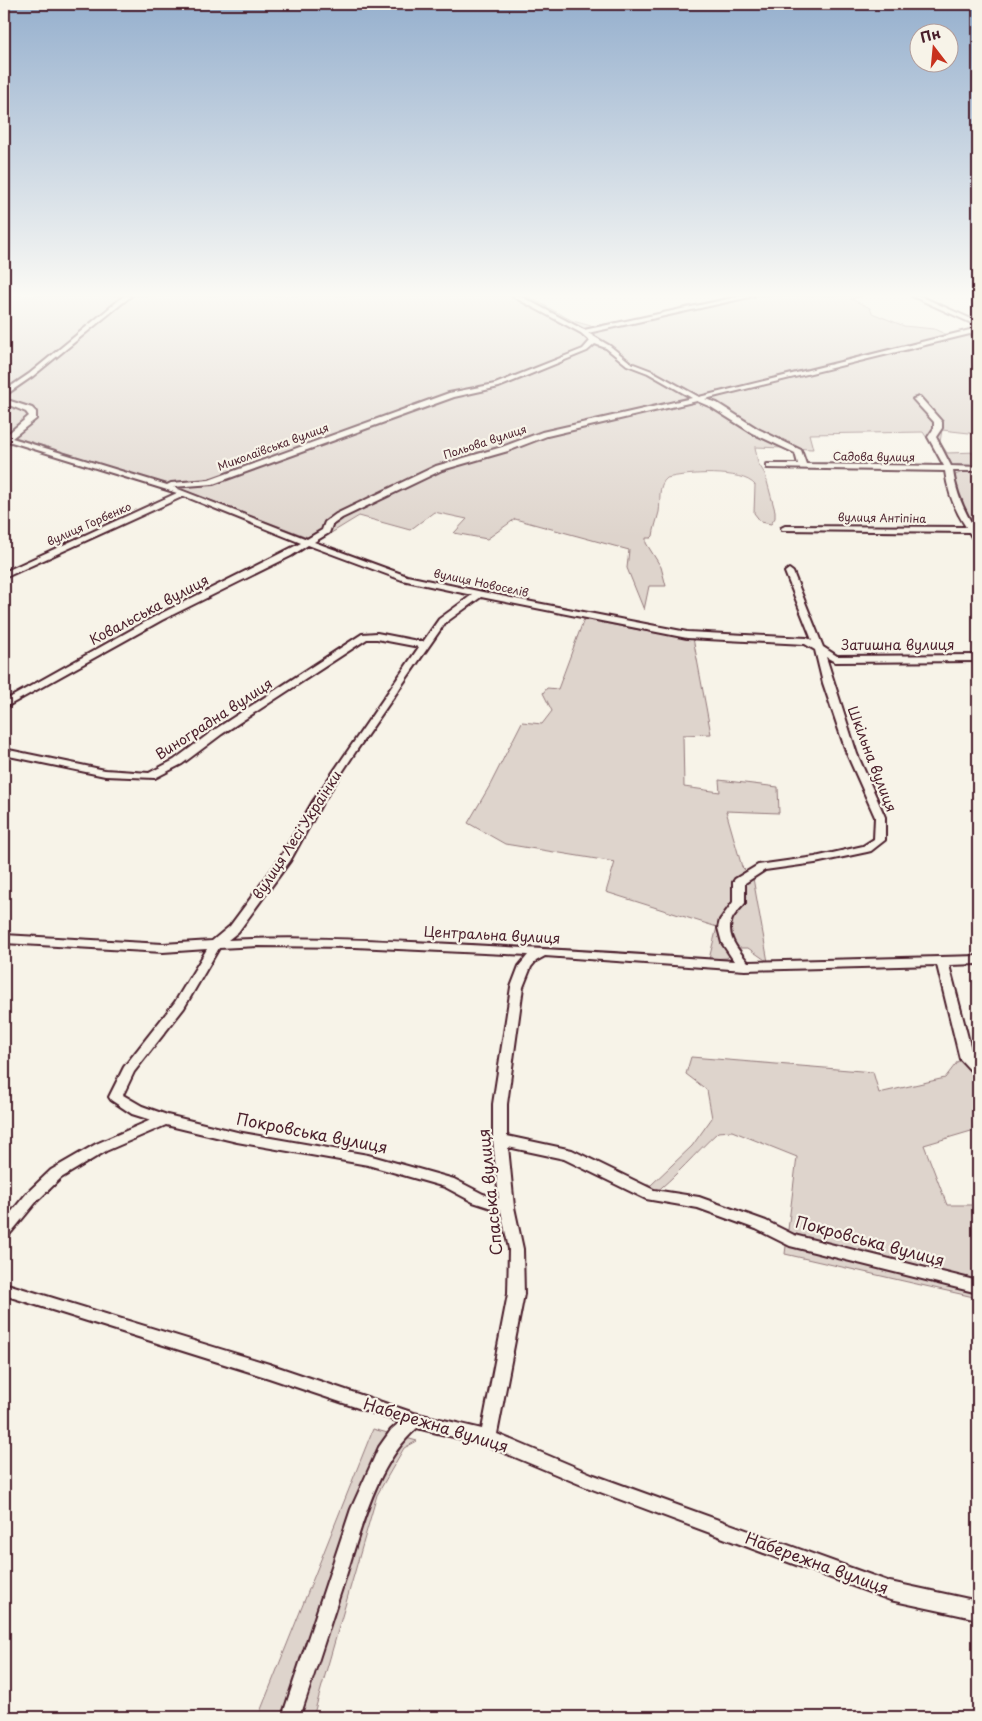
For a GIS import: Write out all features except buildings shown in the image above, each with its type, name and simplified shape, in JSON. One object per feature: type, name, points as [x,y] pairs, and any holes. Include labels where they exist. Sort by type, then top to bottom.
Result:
[{"type":"street","points":[[4,394],[29,376]]},
{"type":"street","name":"Миколаївська вулиця","points":[[159,485],[210,482],[452,395],[497,386],[521,376]]},
{"type":"street","points":[[658,376],[698,399],[714,405],[755,431],[798,452],[803,466]]},
{"type":"street","name":"Польова вулиця","points":[[307,542],[326,531],[328,524],[339,516],[446,466],[505,449],[545,434],[790,376]]},
{"type":"street","points":[[917,399],[938,422],[938,428],[932,437],[949,469],[951,486],[959,510],[975,530],[978,540]]},
{"type":"street","points":[[4,401],[32,412],[33,417],[6,440]]},
{"type":"street","name":"вулиця Новоселів","points":[[6,440],[184,493],[307,542],[405,578],[654,629],[713,637],[807,641],[820,651]]},
{"type":"street","name":"Садова вулиця","points":[[770,466],[978,469]]},
{"type":"street","name":"Миколаївська вулиця","points":[[203,500],[202,490],[210,482]]},
{"type":"street","name":"вулиця Горбенко","points":[[4,575],[184,493]]},
{"type":"street","name":"вулиця Антіпіна","points":[[785,528],[975,530]]},
{"type":"street","name":"Ковальська вулиця","points":[[4,705],[160,618],[288,554],[307,542]]},
{"type":"street","name":"Шкільна вулиця","points":[[745,966],[729,947],[724,935],[724,923],[730,911],[739,903],[739,882],[762,867],[815,860],[867,849],[879,840],[880,817],[852,754],[828,683],[820,651],[789,572]]},
{"type":"street","name":"вулиця Лесі Українки","points":[[165,1120],[137,1110],[116,1097],[129,1070],[180,1004],[216,944],[234,929],[284,861],[332,781],[442,621],[480,594]]},
{"type":"street","name":"Виноградна вулиця","points":[[4,752],[105,773],[151,776],[178,762],[218,732],[365,636],[377,636],[426,645]]},
{"type":"street","name":"Затишна вулиця","points":[[820,651],[835,659],[978,658]]},
{"type":"street","name":"Центральна вулиця","points":[[4,939],[163,948],[258,942],[345,943],[543,952],[745,966],[978,960]]},
{"type":"street","name":"Спаська вулиця","points":[[488,1438],[516,1294],[516,1249],[507,1207],[500,1140],[500,1104],[517,987],[525,966],[532,958],[543,952]]},
{"type":"street","points":[[942,962],[967,1059],[978,1070]]},
{"type":"street","points":[[4,1231],[33,1196],[64,1168],[130,1133],[165,1120]]},
{"type":"street","name":"Покровська вулиця","points":[[165,1120],[238,1137],[368,1160],[449,1183],[478,1198],[507,1207]]},
{"type":"street","name":"Покровська вулиця","points":[[500,1140],[567,1154],[651,1195],[699,1203],[762,1225],[790,1240],[978,1287]]},
{"type":"street","name":"Набережна вулиця","points":[[4,1289],[269,1371],[414,1420],[488,1438],[590,1480],[890,1591],[978,1610]]},
{"type":"street","points":[[291,1717],[359,1509],[385,1452],[398,1435],[414,1420]]},
{"type":"shaded area","points":[[5,376],[978,376],[978,434],[942,430],[940,442],[947,453],[978,452],[978,468],[945,466],[923,432],[809,434],[813,449],[755,447],[758,463],[765,474],[775,511],[775,518],[771,524],[761,522],[754,513],[755,485],[748,480],[726,474],[700,474],[667,478],[661,489],[659,512],[653,536],[646,538],[646,543],[661,567],[666,586],[649,586],[644,610],[627,568],[629,550],[515,519],[487,539],[454,533],[467,519],[434,512],[410,530],[359,516],[318,541],[186,491],[6,434],[4,432],[4,379],[7,377]]},
{"type":"shaded area","points":[[965,471],[978,471],[978,528],[973,526],[959,500],[953,476]]},
{"type":"shaded area","points":[[584,619],[693,638],[711,734],[683,735],[684,787],[720,792],[719,780],[778,787],[779,813],[726,811],[742,867],[753,878],[768,962],[748,948],[736,948],[727,958],[709,959],[717,927],[606,892],[615,862],[505,844],[468,823],[489,787],[522,722],[542,724],[552,711],[543,693],[547,688],[558,689]]},
{"type":"shaded area","points":[[691,1057],[873,1072],[879,1093],[945,1078],[958,1061],[977,1059],[978,1129],[924,1145],[947,1205],[978,1205],[978,1298],[785,1254],[797,1157],[732,1131],[718,1132],[669,1181],[651,1196],[555,1156],[508,1145],[507,1134],[513,1138],[640,1185],[651,1185],[692,1146],[712,1118],[707,1090],[686,1074]]},
{"type":"shaded area","points":[[373,1429],[417,1441],[404,1448],[377,1495],[313,1717],[258,1717]]}]
